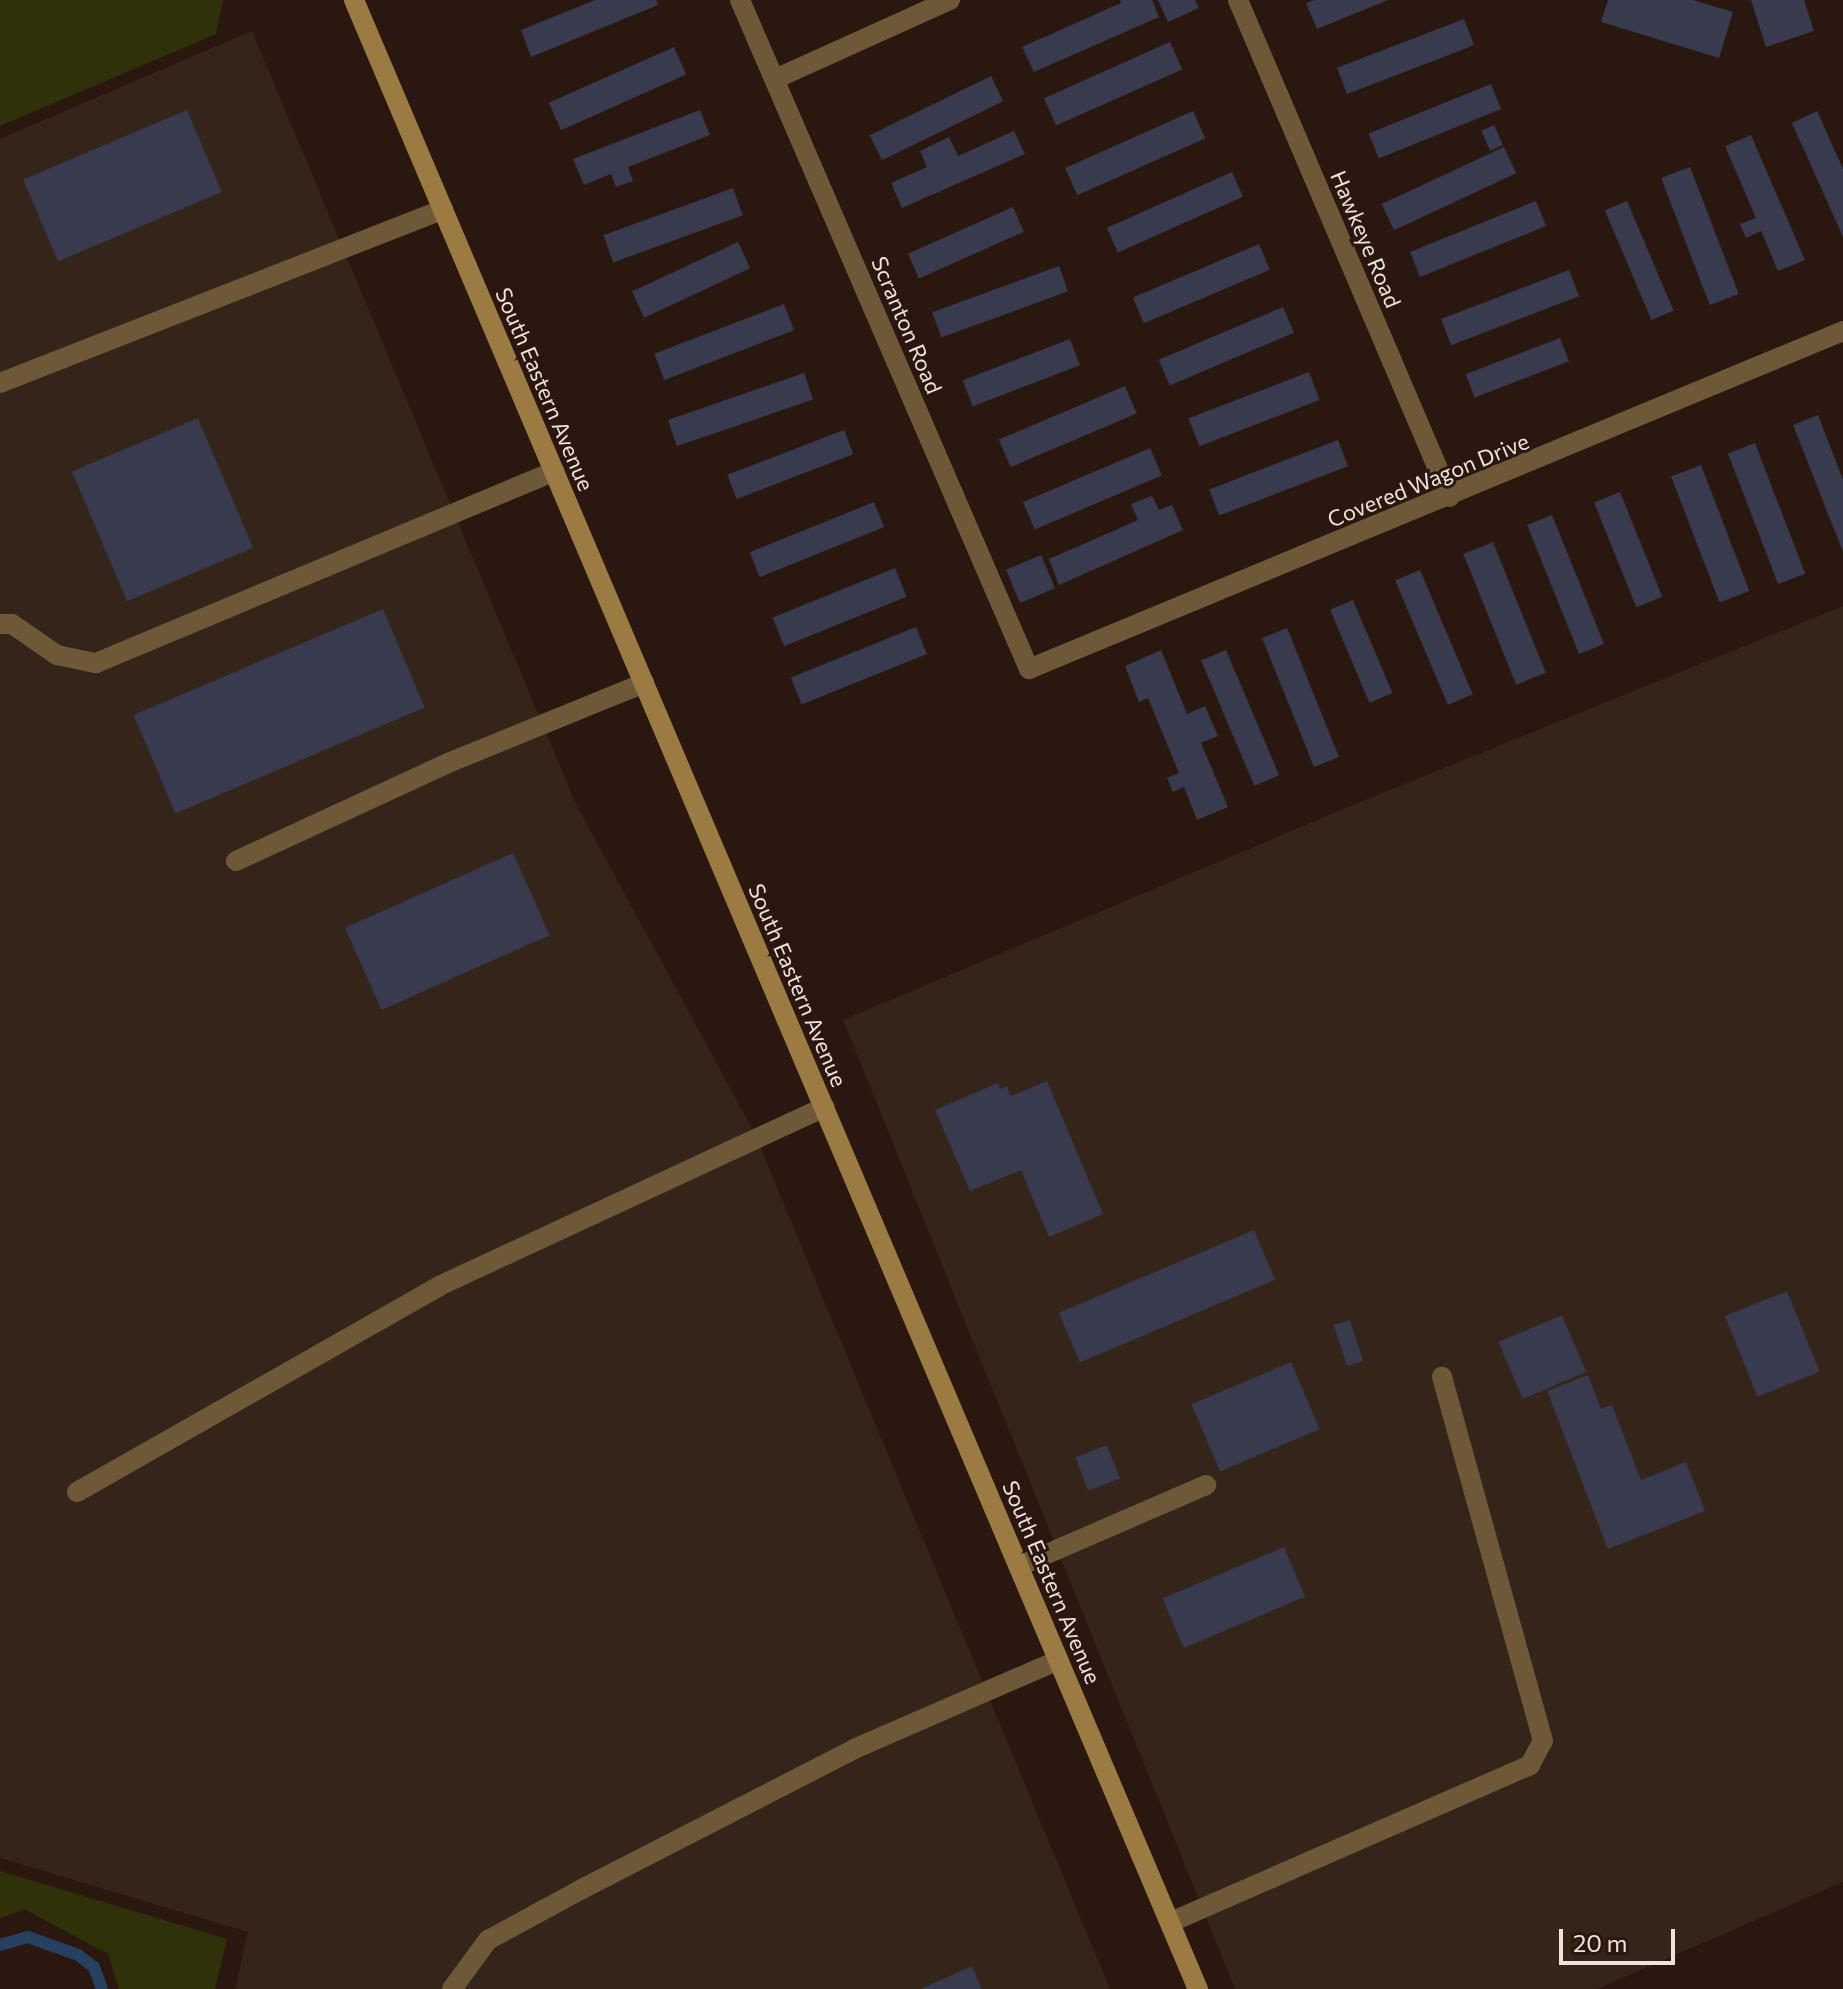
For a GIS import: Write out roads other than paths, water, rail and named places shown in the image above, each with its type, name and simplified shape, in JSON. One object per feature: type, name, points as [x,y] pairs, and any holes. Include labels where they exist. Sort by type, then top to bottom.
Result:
[{"type":"main road","name":"South Eastern Avenue","points":[[354,0],[1198,1989]]},
{"type":"street","name":"Scranton Road","points":[[740,0],[1029,669]]},
{"type":"street","points":[[775,79],[950,0]]},
{"type":"street","name":"Hawkeye Road","points":[[1238,0],[1450,497]]},
{"type":"street","points":[[0,383],[443,209]]},
{"type":"street","name":"Covered Wagon Drive","points":[[1029,669],[1450,497],[1843,331]]},
{"type":"street","points":[[0,624],[12,624],[57,655],[96,663],[554,471]]},
{"type":"street","points":[[236,861],[448,763],[644,683]]},
{"type":"street","points":[[77,1492],[439,1286],[824,1107]]},
{"type":"street","points":[[1171,1922],[1530,1765],[1543,1741],[1442,1377]]},
{"type":"street","points":[[1019,1566],[1206,1485]]},
{"type":"street","points":[[452,1989],[488,1940],[568,1896],[854,1749],[1059,1660]]},
{"type":"waterway","points":[[0,1945],[28,1937],[78,1955],[94,1967],[102,1989]]}]
